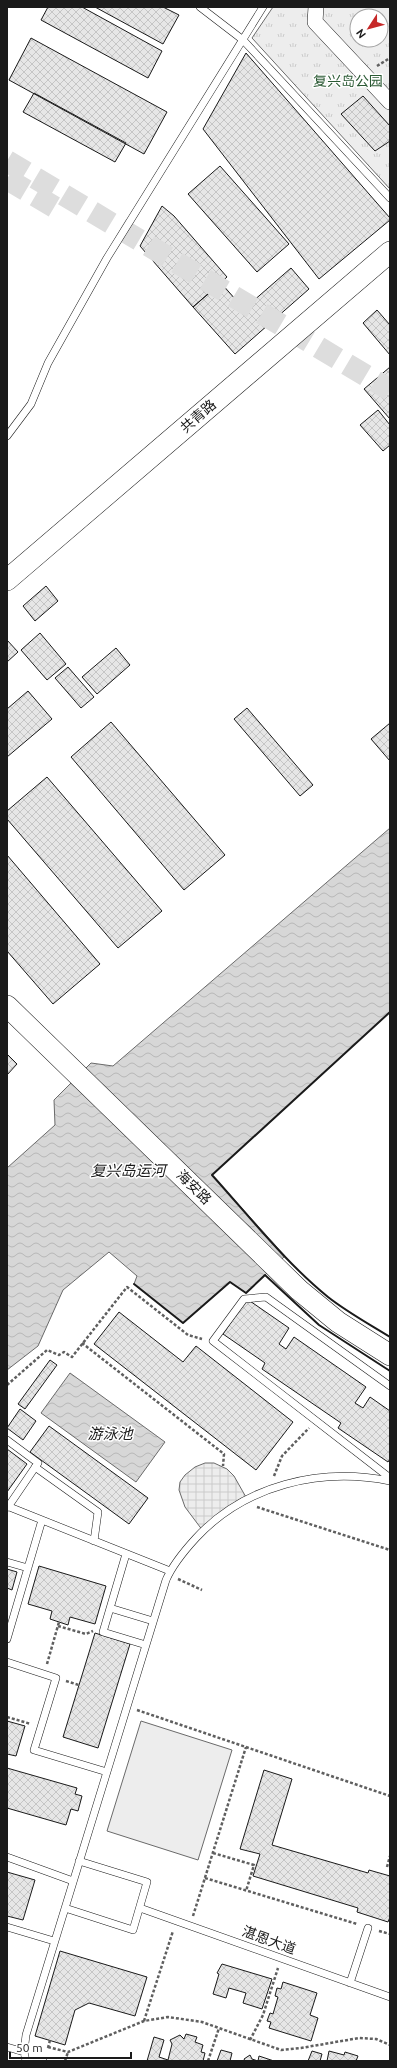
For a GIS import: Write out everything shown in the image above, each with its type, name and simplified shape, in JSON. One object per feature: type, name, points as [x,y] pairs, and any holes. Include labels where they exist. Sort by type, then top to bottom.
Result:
[{"type":"street","points":[[316,7],[315,22],[390,102]]},
{"type":"street","name":"共青路","points":[[7,580],[390,252]]},
{"type":"street","name":"海安路","points":[[7,1006],[320,1308],[390,1355]]},
{"type":"lane","points":[[200,7],[242,40],[390,198]]},
{"type":"lane","points":[[7,436],[31,404],[48,363],[107,258],[263,7]]},
{"type":"lane","points":[[390,1386],[266,1297],[244,1299],[212,1341],[390,1479]]},
{"type":"lane","points":[[7,1440],[38,1463],[7,1507],[170,1572]]},
{"type":"lane","points":[[35,1467],[98,1512],[94,1541]]},
{"type":"lane","points":[[26,2061],[24,2052],[26,2035],[146,1645],[170,1572],[185,1550],[203,1530],[217,1518],[242,1502],[270,1488],[290,1482],[317,1478],[390,1479]]},
{"type":"lane","points":[[7,1640],[42,1520]]},
{"type":"lane","points":[[126,1554],[103,1632],[146,1645]]},
{"type":"lane","points":[[7,1562],[28,1568]]},
{"type":"lane","points":[[110,1608],[154,1621]]},
{"type":"lane","points":[[7,1662],[56,1678],[34,1750],[107,1772]]},
{"type":"lane","points":[[7,1857],[73,1881]]},
{"type":"lane","points":[[65,1908],[133,1930],[140,1908],[147,1882],[79,1861]]},
{"type":"lane","name":"湛恩大道","points":[[140,1908],[390,1997]]},
{"type":"lane","points":[[7,1927],[54,1941]]},
{"type":"lane","points":[[350,1983],[368,1928]]},
{"type":"lane","points":[[7,2047],[24,2052]]},
{"type":"lane","points":[[32,2061],[43,2061]]},
{"type":"path","points":[[7,1386],[47,1350],[59,1355],[64,1352],[72,1357],[127,1287],[188,1335],[212,1341]]},
{"type":"path","points":[[82,1344],[224,1454],[223,1466]]},
{"type":"path","points":[[270,1488],[282,1456],[316,1421]]},
{"type":"path","points":[[242,1502],[390,1550]]},
{"type":"path","points":[[170,1572],[202,1590]]},
{"type":"path","points":[[44,1674],[59,1622]]},
{"type":"path","points":[[58,1626],[86,1634],[96,1630],[103,1632]]},
{"type":"path","points":[[127,1707],[390,1796]]},
{"type":"path","points":[[7,1717],[41,1727]]},
{"type":"path","points":[[190,1926],[246,1747]]},
{"type":"path","points":[[213,1852],[254,1865],[246,1891]]},
{"type":"path","points":[[387,1867],[390,1856]]},
{"type":"path","points":[[205,1878],[390,1934]]},
{"type":"path","points":[[144,2021],[177,1921]]},
{"type":"path","points":[[250,2040],[263,2015],[281,1958]]},
{"type":"path","points":[[48,2047],[68,2052],[144,2021],[168,2018],[184,2019],[219,2028],[281,2050],[359,2038],[376,2039],[390,2045]]},
{"type":"path","points":[[208,2061],[219,2028]]},
{"type":"path","points":[[66,2061],[68,2052]]},
{"type":"shaded area","points":[[205,1463],[214,1463],[227,1469],[234,1476],[247,1499],[203,1531],[185,1507],[179,1490],[180,1482],[185,1475],[195,1467]]},
{"type":"shaded area","points":[[141,1721],[232,1750],[198,1860],[107,1831]]},
{"type":"green space","name":"复兴岛公园","points":[[273,7],[390,7],[390,189],[252,38]]},
{"type":"water","name":"复兴岛运河","points":[[390,828],[390,1012],[212,1175],[285,1256],[246,1293],[230,1282],[183,1323],[134,1284],[137,1276],[109,1252],[63,1290],[38,1346],[7,1370],[7,1168],[55,1125],[54,1100],[91,1063],[113,1066]]},
{"type":"water","name":"游泳池","points":[[70,1373],[165,1442],[136,1482],[41,1413]]},
{"type":"building","points":[[48,7],[82,7],[162,51],[148,78],[41,20]]},
{"type":"building","points":[[95,7],[163,7],[179,15],[163,44]]},
{"type":"building","points":[[31,38],[167,112],[144,154],[9,80]]},
{"type":"building","points":[[246,53],[390,218],[390,220],[319,279],[203,129]]},
{"type":"building","points":[[34,93],[126,143],[115,162],[23,112]]},
{"type":"building","points":[[363,96],[390,126],[390,141],[375,151],[341,114]]},
{"type":"building","points":[[220,166],[289,244],[257,272],[188,194]]},
{"type":"building","points":[[162,206],[174,216],[227,277],[193,307],[140,246]]},
{"type":"building","points":[[291,268],[309,289],[235,354],[193,307],[221,283],[244,309]]},
{"type":"building","points":[[377,310],[390,325],[390,355],[363,323]]},
{"type":"building","points":[[390,367],[390,419],[364,389]]},
{"type":"building","points":[[378,410],[390,425],[390,445],[383,451],[360,425]]},
{"type":"building","points":[[46,586],[58,601],[35,621],[23,606]]},
{"type":"building","points":[[40,633],[66,664],[47,680],[21,650]]},
{"type":"building","points":[[7,640],[18,652],[7,662]]},
{"type":"building","points":[[116,648],[130,665],[97,694],[82,677]]},
{"type":"building","points":[[68,667],[94,697],[81,708],[55,678]]},
{"type":"building","points":[[28,691],[52,719],[7,757],[7,709]]},
{"type":"building","points":[[247,708],[313,785],[300,796],[234,719]]},
{"type":"building","points":[[111,722],[225,855],[184,890],[71,757]]},
{"type":"building","points":[[390,723],[390,761],[371,739]]},
{"type":"building","points":[[47,777],[162,911],[118,948],[7,819],[7,811]]},
{"type":"building","points":[[7,855],[100,964],[53,1004],[7,951]]},
{"type":"building","points":[[7,1054],[17,1064],[7,1075]]},
{"type":"building","points":[[247,1299],[289,1328],[279,1344],[286,1349],[294,1337],[366,1387],[355,1403],[363,1408],[370,1397],[390,1411],[390,1459],[388,1462],[338,1428],[341,1423],[262,1369],[265,1363],[223,1334]]},
{"type":"building","points":[[119,1312],[183,1362],[196,1346],[293,1422],[256,1470],[94,1344]]},
{"type":"building","points":[[50,1360],[57,1365],[25,1409],[18,1404]]},
{"type":"building","points":[[20,1409],[36,1421],[23,1440],[7,1428]]},
{"type":"building","points":[[49,1426],[148,1498],[129,1524],[30,1452]]},
{"type":"building","points":[[7,1449],[27,1464],[7,1492]]},
{"type":"building","points":[[39,1566],[106,1586],[95,1624],[70,1617],[68,1625],[50,1619],[52,1611],[28,1604]]},
{"type":"building","points":[[7,1569],[17,1572],[12,1590],[7,1588]]},
{"type":"building","points":[[95,1633],[130,1644],[98,1748],[63,1737]]},
{"type":"building","points":[[7,1721],[25,1726],[16,1756],[7,1754]]},
{"type":"building","points":[[7,1768],[77,1788],[75,1794],[82,1796],[78,1811],[71,1809],[66,1825],[7,1808]]},
{"type":"building","points":[[264,1770],[292,1779],[272,1845],[368,1873],[369,1870],[390,1876],[390,1917],[388,1922],[357,1912],[358,1908],[253,1876],[260,1854],[240,1849]]},
{"type":"building","points":[[7,1872],[35,1880],[23,1920],[7,1916]]},
{"type":"building","points":[[60,1951],[147,1977],[135,2016],[89,2003],[75,2010],[65,2045],[35,2036]]},
{"type":"building","points":[[222,1964],[272,1979],[262,2009],[243,2003],[246,1993],[229,1988],[226,1998],[213,1994],[219,1974],[217,1973]]},
{"type":"building","points":[[283,1982],[317,1993],[310,2015],[318,2018],[311,2041],[269,2028],[271,2022],[267,2021],[270,2013],[273,2014],[278,1997],[275,1996],[277,1988],[281,1989]]},
{"type":"building","points":[[186,2034],[197,2037],[195,2042],[203,2045],[201,2052],[205,2053],[203,2061],[147,2061],[154,2037],[164,2040],[159,2057],[168,2060],[172,2044],[170,2040],[180,2035],[184,2039]]},
{"type":"building","points":[[221,2050],[232,2053],[230,2061],[217,2061]]},
{"type":"building","points":[[312,2051],[322,2054],[320,2061],[308,2061]]},
{"type":"building","points":[[329,2051],[344,2055],[345,2052],[358,2056],[356,2061],[327,2061]]},
{"type":"building","points":[[250,2055],[252,2059],[258,2061],[245,2061],[244,2059]]},
{"type":"building","points":[[259,2056],[274,2061],[258,2061]]},
{"type":"tunnel","points":[[7,161],[390,390]]},
{"type":"tunnel","points":[[7,179],[61,211]]},
{"type":"wall","points":[[390,1012],[212,1175],[268,1238],[312,1283],[343,1308],[390,1337]]},
{"type":"wall","points":[[134,1284],[183,1323],[230,1282],[246,1293],[265,1275],[319,1325],[390,1371]]}]
